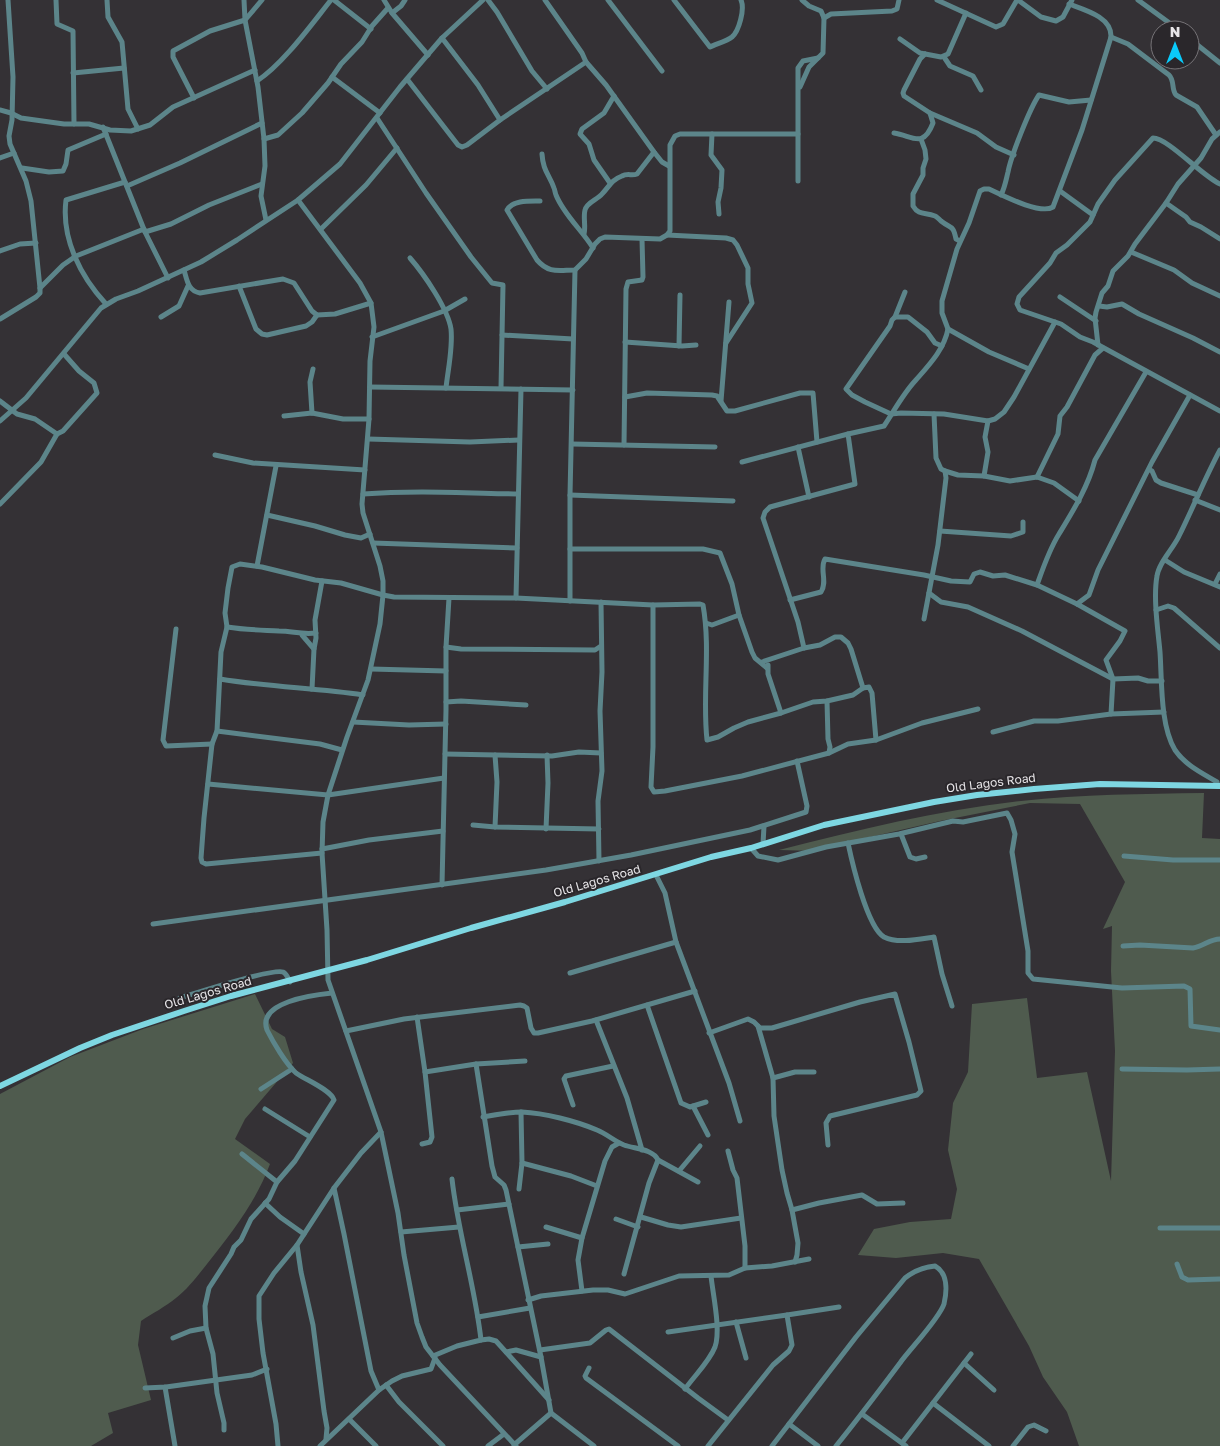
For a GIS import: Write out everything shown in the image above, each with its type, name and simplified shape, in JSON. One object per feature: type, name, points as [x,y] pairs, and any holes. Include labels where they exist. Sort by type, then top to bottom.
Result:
[{"type":"main road","name":"Old Lagos Road","points":[[0,1086],[60,1056],[112,1035],[231,996],[290,982],[824,825],[977,795],[1100,784],[1219,783]]},
{"type":"street","points":[[0,319],[40,293],[31,201],[22,168],[14,153],[9,136],[13,77],[8,0]]},
{"type":"street","points":[[56,0],[57,24],[73,31],[74,124]]},
{"type":"street","points":[[107,0],[108,17],[122,42],[128,109],[138,129]]},
{"type":"street","points":[[244,0],[245,20],[257,81],[264,139],[265,166],[262,184],[262,204],[266,220]]},
{"type":"street","points":[[194,98],[173,57],[173,52],[210,31],[245,20],[262,0]]},
{"type":"street","points":[[257,81],[277,64],[332,0],[370,29]]},
{"type":"street","points":[[384,0],[390,10],[428,55]]},
{"type":"street","points":[[264,139],[278,134],[292,123],[364,39],[370,29],[390,10],[401,6],[405,0]]},
{"type":"street","points":[[0,421],[26,398],[64,354],[92,317],[106,304],[168,278],[237,240],[298,200],[340,164],[442,38],[484,0]]},
{"type":"street","points":[[488,0],[498,12],[532,72],[547,89]]},
{"type":"street","points":[[545,0],[582,53],[586,62],[614,96],[654,152],[662,162],[669,166]]},
{"type":"street","points":[[608,0],[662,71]]},
{"type":"street","points":[[674,0],[710,48],[734,34],[743,8],[741,0]]},
{"type":"street","points":[[799,90],[809,67],[823,53],[824,47],[824,18],[821,11],[809,6],[802,0]]},
{"type":"street","points":[[824,18],[831,14],[892,11],[897,9],[898,0]]},
{"type":"street","points":[[742,462],[884,426],[914,381],[935,358],[942,346],[948,329],[942,312],[942,301],[960,241],[969,223],[980,191],[989,189],[1030,206],[1047,210],[1053,207],[1060,192],[1111,37],[1110,27],[1106,22],[1070,2],[1060,20],[1051,21],[1041,17],[1017,0],[1001,26],[994,27],[937,0]]},
{"type":"street","points":[[1138,0],[1165,20]]},
{"type":"street","points":[[900,38],[917,51],[944,57],[948,54],[966,13]]},
{"type":"street","points":[[1037,477],[1058,434],[1060,416],[1067,407],[1100,347],[1096,312],[1102,293],[1108,286],[1114,270],[1131,252],[1178,184],[1205,152],[1208,144],[1218,134],[1197,107],[1176,95],[1173,81],[1169,75],[1128,44],[1111,37]]},
{"type":"street","points":[[442,38],[478,85],[500,120]]},
{"type":"street","points":[[1200,47],[1220,62]]},
{"type":"street","points":[[925,54],[920,59],[903,95],[930,113],[977,133],[996,147],[1014,155]]},
{"type":"street","points":[[944,57],[950,66],[973,76],[981,90]]},
{"type":"street","points":[[798,181],[798,68],[803,61],[818,58]]},
{"type":"street","points":[[408,79],[458,145],[462,147],[586,62]]},
{"type":"street","points":[[73,73],[124,68]]},
{"type":"street","points":[[0,110],[11,112],[21,118],[89,124],[120,131],[138,129],[150,125],[173,107],[255,70]]},
{"type":"street","points":[[332,77],[380,113]]},
{"type":"street","points":[[1001,195],[1014,155],[1039,95],[1069,102],[1091,100]]},
{"type":"street","points":[[610,183],[594,160],[589,144],[580,134],[582,129],[604,113],[614,96]]},
{"type":"street","points":[[894,133],[915,140],[921,139],[927,134],[933,123],[930,113]]},
{"type":"street","points":[[376,118],[471,257],[492,283],[503,285],[501,388]]},
{"type":"street","points":[[106,304],[91,288],[70,245],[65,210],[66,200],[126,184],[180,163],[262,122]]},
{"type":"street","points":[[103,127],[145,231],[168,278]]},
{"type":"street","points":[[22,168],[49,172],[63,171],[68,150],[106,134]]},
{"type":"street","points":[[667,236],[670,231],[670,145],[675,136],[680,134],[798,134]]},
{"type":"street","points":[[712,134],[711,155],[721,168],[722,173],[718,202],[719,214]]},
{"type":"street","points":[[1220,184],[1158,138],[1153,138],[1115,180],[1084,228],[1056,253],[1050,263],[1017,300],[1020,310],[1055,322],[1220,411]]},
{"type":"street","points":[[921,139],[926,159],[923,175],[913,194],[913,206],[920,213],[936,216],[942,222],[951,226],[955,230],[956,238],[960,241]]},
{"type":"street","points":[[320,229],[360,192],[398,148]]},
{"type":"street","points":[[584,234],[586,208],[602,194],[610,183],[624,174],[635,175],[654,152]]},
{"type":"street","points":[[0,158],[14,153]]},
{"type":"street","points":[[542,154],[544,169],[556,196],[593,248]]},
{"type":"street","points":[[40,288],[63,265],[76,256],[145,231],[171,224],[209,204],[262,184]]},
{"type":"street","points":[[1060,192],[1093,215]]},
{"type":"street","points":[[298,200],[360,283],[371,303],[374,327],[363,513],[382,574],[383,595],[380,624],[371,670],[342,750],[328,795],[323,822],[322,851],[328,980],[381,1132],[392,1180],[417,1323],[426,1347],[515,1445],[551,1414]]},
{"type":"street","points":[[540,201],[519,203],[509,206],[507,210],[543,267],[549,270],[575,270]]},
{"type":"street","points":[[1166,203],[1190,222],[1220,238]]},
{"type":"street","points":[[570,601],[570,495],[575,270],[586,259],[600,239],[605,238],[660,239],[667,236],[726,238],[733,240],[738,245],[748,268],[748,284],[752,302],[726,343]]},
{"type":"street","points":[[624,445],[626,285],[632,281],[642,280],[642,239]]},
{"type":"street","points":[[0,251],[20,244],[36,243]]},
{"type":"street","points":[[1131,252],[1174,270],[1192,283],[1220,296]]},
{"type":"street","points":[[410,258],[421,270],[449,320],[451,336],[446,388]]},
{"type":"street","points":[[184,270],[188,286],[200,294],[283,279],[289,280],[294,283],[312,311],[317,315],[335,314],[371,303]]},
{"type":"street","points":[[39,280],[46,283]]},
{"type":"street","points":[[161,317],[179,306],[188,286]]},
{"type":"street","points":[[239,286],[256,329],[262,334],[267,335],[306,326],[317,315]]},
{"type":"street","points":[[905,292],[896,317],[892,320],[870,356],[846,389],[852,395],[891,414],[954,414],[988,421],[995,419],[1004,412],[1055,322]]},
{"type":"street","points":[[679,346],[680,295]]},
{"type":"street","points":[[1060,297],[1096,321]]},
{"type":"street","points":[[372,337],[444,311],[465,299]]},
{"type":"street","points":[[721,401],[729,302]]},
{"type":"street","points":[[1099,306],[1107,307],[1122,304],[1139,314],[1194,338],[1220,352]]},
{"type":"street","points":[[896,317],[908,317],[927,332],[935,343],[942,346]]},
{"type":"street","points":[[948,329],[989,352],[1029,369]]},
{"type":"street","points":[[502,335],[573,339]]},
{"type":"street","points":[[626,342],[679,346],[696,345]]},
{"type":"street","points":[[0,504],[40,462],[57,434],[63,431],[97,392],[94,383],[79,371],[64,354]]},
{"type":"street","points":[[312,413],[310,382],[313,368]]},
{"type":"street","points":[[1037,585],[1047,558],[1092,474],[1095,460],[1146,372]]},
{"type":"street","points":[[370,387],[573,390]]},
{"type":"street","points":[[516,598],[521,389]]},
{"type":"street","points":[[625,397],[646,393],[712,395],[717,396],[727,411],[735,411],[800,392],[813,393],[817,442]]},
{"type":"street","points":[[1077,604],[1089,595],[1098,570],[1150,470],[1152,462],[1190,395]]},
{"type":"street","points":[[0,401],[12,410],[35,419],[57,434]]},
{"type":"street","points":[[284,416],[312,413],[343,419],[369,419]]},
{"type":"street","points":[[934,414],[937,464],[941,469],[958,475],[984,476],[1010,481],[1037,477],[1054,483],[1079,501]]},
{"type":"street","points":[[984,476],[988,452],[985,437],[988,421]]},
{"type":"street","points":[[804,648],[763,518],[765,512],[770,507],[855,484],[848,434]]},
{"type":"street","points":[[368,439],[470,442],[519,440]]},
{"type":"street","points":[[572,444],[715,447]]},
{"type":"street","points":[[798,447],[809,497]]},
{"type":"street","points":[[1219,783],[1190,765],[1180,756],[1174,748],[1170,736],[1164,712],[1156,610],[1156,577],[1179,537],[1220,450]]},
{"type":"street","points":[[215,455],[253,464],[365,470]]},
{"type":"street","points":[[257,566],[276,466]]},
{"type":"street","points":[[1150,470],[1152,470],[1156,480],[1220,510]]},
{"type":"street","points":[[924,619],[940,530],[945,471]]},
{"type":"street","points":[[363,494],[396,491],[434,491],[518,494]]},
{"type":"street","points":[[570,495],[733,501]]},
{"type":"street","points":[[266,515],[315,526],[344,535],[361,538],[370,534]]},
{"type":"street","points":[[940,530],[1011,536],[1023,532],[1023,522]]},
{"type":"street","points":[[373,543],[517,548]]},
{"type":"street","points":[[570,550],[703,549],[720,553],[732,584],[739,615],[754,658],[768,668],[781,714]]},
{"type":"street","points":[[790,600],[821,592],[825,581],[823,566],[825,559],[951,581],[970,582],[974,574],[980,572],[992,576],[1005,575],[1037,585],[1077,604],[1125,631],[1106,660],[1113,679],[1111,714]]},
{"type":"street","points":[[1165,560],[1184,572],[1217,586],[1220,574]]},
{"type":"street","points":[[442,831],[369,840],[322,851],[206,864],[202,862],[212,744],[216,731],[221,652],[227,627],[225,613],[230,570],[235,565],[257,566],[322,581],[349,585],[383,595],[448,598],[516,598],[653,605],[704,605],[708,650],[705,717],[708,740],[718,738],[748,722],[781,714],[813,702],[853,695],[863,688],[871,689],[876,740]]},
{"type":"street","points":[[312,689],[316,633],[314,620],[322,581]]},
{"type":"street","points":[[929,593],[941,602],[968,607],[1022,631],[1113,679],[1138,678],[1148,681],[1162,681]]},
{"type":"street","points":[[442,885],[448,598]]},
{"type":"street","points":[[599,860],[597,812],[602,771],[601,602]]},
{"type":"street","points":[[653,605],[653,756],[651,787],[654,792],[742,776],[829,753],[848,744],[876,740],[922,723],[978,708]]},
{"type":"street","points":[[1156,610],[1168,606],[1174,608],[1220,648]]},
{"type":"street","points":[[706,623],[712,625],[739,615]]},
{"type":"street","points":[[227,627],[253,631],[281,630],[302,635],[316,633]]},
{"type":"street","points":[[176,629],[163,740],[166,746],[212,744]]},
{"type":"street","points":[[302,635],[314,649]]},
{"type":"street","points":[[762,662],[841,637],[845,639],[851,649],[863,688]]},
{"type":"street","points":[[446,648],[595,650],[601,645]]},
{"type":"street","points":[[595,650],[601,656]]},
{"type":"street","points":[[768,668],[770,660]]},
{"type":"street","points":[[371,670],[446,671]]},
{"type":"street","points":[[220,679],[254,685],[363,695]]},
{"type":"street","points":[[446,702],[461,701],[526,705]]},
{"type":"street","points":[[827,701],[829,753]]},
{"type":"street","points":[[992,732],[1034,721],[1058,721],[1111,714],[1164,712]]},
{"type":"street","points":[[353,722],[409,725],[446,724]]},
{"type":"street","points":[[216,731],[297,741],[342,750]]},
{"type":"street","points":[[445,754],[547,755],[579,752],[601,753]]},
{"type":"street","points":[[495,755],[497,782],[495,827]]},
{"type":"street","points":[[546,829],[547,755]]},
{"type":"street","points":[[153,924],[442,885],[599,860],[750,830],[806,812],[797,761]]},
{"type":"street","points":[[208,784],[328,795],[444,778]]},
{"type":"street","points":[[751,848],[758,856],[778,860],[826,847],[901,834],[953,821],[963,822],[1007,813],[1011,820],[1014,834],[1012,852],[1028,951],[1028,972],[1033,980],[1122,988],[1184,986],[1190,989],[1191,1026],[1220,1030]]},
{"type":"street","points":[[473,825],[546,829],[599,829]]},
{"type":"street","points":[[763,844],[764,826]]},
{"type":"street","points":[[901,834],[910,857],[916,859],[925,857]]},
{"type":"street","points":[[848,843],[853,868],[868,913],[881,934],[888,938],[915,940],[934,937],[942,974],[952,1006]]},
{"type":"street","points":[[1124,856],[1173,860],[1220,860]]},
{"type":"street","points":[[656,875],[665,893],[676,942],[729,1083],[740,1121]]},
{"type":"street","points":[[1123,946],[1194,948],[1202,946],[1212,939],[1220,939]]},
{"type":"street","points":[[570,973],[676,942]]},
{"type":"street","points":[[180,998],[257,976],[279,972],[287,975],[290,982]]},
{"type":"street","points":[[346,1031],[417,1017],[524,1006],[527,1008],[531,1028],[534,1032],[558,1030],[695,992]]},
{"type":"street","points":[[224,1430],[217,1393],[213,1354],[206,1328],[205,1306],[208,1288],[234,1247],[241,1240],[251,1219],[265,1203],[277,1182],[295,1161],[332,1105],[334,1097],[292,1069],[267,1030],[265,1019],[269,1012],[275,1008],[308,996],[332,993]]},
{"type":"street","points":[[710,1033],[744,1020],[750,1020],[763,1028],[772,1028],[892,993],[896,995],[921,1089],[920,1093],[830,1116],[826,1123],[828,1145]]},
{"type":"street","points":[[647,1006],[681,1103],[685,1106],[693,1106],[706,1102]]},
{"type":"street","points":[[417,1017],[432,1140],[422,1144]]},
{"type":"street","points":[[596,1020],[627,1098],[642,1150]]},
{"type":"street","points":[[758,1026],[773,1078],[774,1116],[786,1192],[792,1210],[798,1243],[795,1262]]},
{"type":"street","points":[[425,1072],[476,1064],[525,1061]]},
{"type":"street","points":[[476,1064],[483,1116],[495,1177],[504,1185],[509,1204],[540,1350],[551,1414],[594,1446]]},
{"type":"street","points":[[573,1105],[564,1079],[566,1076],[613,1066]]},
{"type":"street","points":[[261,1090],[292,1069]]},
{"type":"street","points":[[1122,1069],[1220,1069]]},
{"type":"street","points":[[773,1078],[795,1072],[814,1072]]},
{"type":"street","points":[[693,1106],[708,1135]]},
{"type":"street","points":[[265,1109],[310,1137]]},
{"type":"street","points":[[483,1116],[521,1112],[553,1117],[595,1129],[607,1134],[619,1143],[652,1152],[658,1160],[698,1182]]},
{"type":"street","points":[[519,1189],[522,1163],[521,1112]]},
{"type":"street","points":[[278,1446],[276,1424],[263,1353],[259,1319],[259,1296],[274,1273],[297,1245],[360,1152],[381,1132]]},
{"type":"street","points":[[582,1291],[578,1260],[582,1238],[608,1152],[612,1146],[619,1143]]},
{"type":"street","points":[[678,1171],[700,1146]]},
{"type":"street","points":[[728,1151],[737,1178],[745,1246],[745,1268]]},
{"type":"street","points":[[242,1154],[277,1182]]},
{"type":"street","points":[[624,1274],[649,1183],[658,1160]]},
{"type":"street","points":[[522,1163],[571,1176],[597,1186]]},
{"type":"street","points":[[452,1179],[459,1227],[481,1340]]},
{"type":"street","points":[[334,1188],[371,1371],[380,1390]]},
{"type":"street","points":[[792,1210],[862,1194],[877,1204],[903,1203]]},
{"type":"street","points":[[265,1203],[280,1217],[304,1234]]},
{"type":"street","points":[[457,1210],[509,1204]]},
{"type":"street","points":[[641,1217],[668,1226],[681,1227],[741,1218]]},
{"type":"street","points":[[616,1219],[638,1227]]},
{"type":"street","points":[[401,1232],[459,1227]]},
{"type":"street","points":[[546,1227],[582,1238]]},
{"type":"street","points":[[1160,1228],[1220,1228]]},
{"type":"street","points":[[518,1247],[548,1244]]},
{"type":"street","points":[[297,1245],[313,1325],[327,1428],[326,1439]]},
{"type":"street","points":[[292,1252],[298,1257]]},
{"type":"street","points":[[528,1300],[582,1291],[608,1290],[624,1294],[680,1276],[729,1275],[745,1268],[772,1266],[809,1259]]},
{"type":"street","points":[[1177,1264],[1182,1277],[1188,1280],[1220,1279]]},
{"type":"street","points":[[772,1446],[856,1337],[905,1278],[918,1270],[935,1266],[945,1276],[946,1285],[942,1307],[836,1446]]},
{"type":"street","points":[[685,1389],[710,1355],[715,1345],[718,1331],[710,1276]]},
{"type":"street","points":[[668,1332],[840,1307]]},
{"type":"street","points":[[478,1317],[530,1308]]},
{"type":"street","points":[[708,1446],[773,1365],[790,1351],[792,1345],[787,1315]]},
{"type":"street","points":[[736,1322],[746,1358]]},
{"type":"street","points":[[173,1338],[206,1328]]},
{"type":"street","points":[[540,1350],[590,1343],[609,1329],[728,1420]]},
{"type":"street","points":[[434,1357],[457,1346],[481,1340],[490,1339],[496,1341],[549,1400]]},
{"type":"street","points":[[506,1352],[516,1350],[541,1357]]},
{"type":"street","points":[[862,1414],[904,1445],[971,1354]]},
{"type":"street","points":[[320,1446],[386,1385],[402,1376],[431,1369],[434,1357]]},
{"type":"street","points":[[964,1364],[994,1390]]},
{"type":"street","points":[[589,1368],[585,1376],[586,1378],[678,1446]]},
{"type":"street","points":[[145,1388],[252,1375],[266,1369]]},
{"type":"street","points":[[386,1385],[399,1402],[442,1446]]},
{"type":"street","points":[[165,1387],[175,1446]]},
{"type":"street","points":[[934,1403],[989,1446]]},
{"type":"street","points":[[349,1418],[376,1446]]},
{"type":"street","points":[[789,1424],[818,1446]]},
{"type":"street","points":[[1013,1446],[1028,1427],[1034,1425],[1046,1431]]},
{"type":"street","points":[[327,1428],[334,1432]]},
{"type":"street","points":[[488,1446],[504,1434]]},
{"type":"green space","points":[[1204,793],[1202,838],[1220,839],[1220,1446],[1079,1446],[1067,1412],[1043,1377],[1029,1346],[979,1259],[943,1253],[896,1258],[858,1255],[874,1229],[910,1222],[951,1219],[957,1189],[948,1150],[953,1103],[968,1072],[972,1004],[1027,998],[1037,1078],[1087,1072],[1111,1181],[1115,1051],[1111,971],[1112,926],[1103,929],[1125,882],[1080,804],[1030,803],[940,821],[816,851],[779,850],[899,821],[990,805],[1090,796]]},
{"type":"green space","points":[[255,994],[272,1029],[285,1037],[293,1063],[245,1119],[235,1139],[270,1164],[258,1191],[243,1216],[196,1277],[176,1298],[141,1321],[138,1345],[151,1400],[108,1413],[113,1433],[91,1446],[0,1446],[0,1094],[70,1057],[143,1029]]}]
